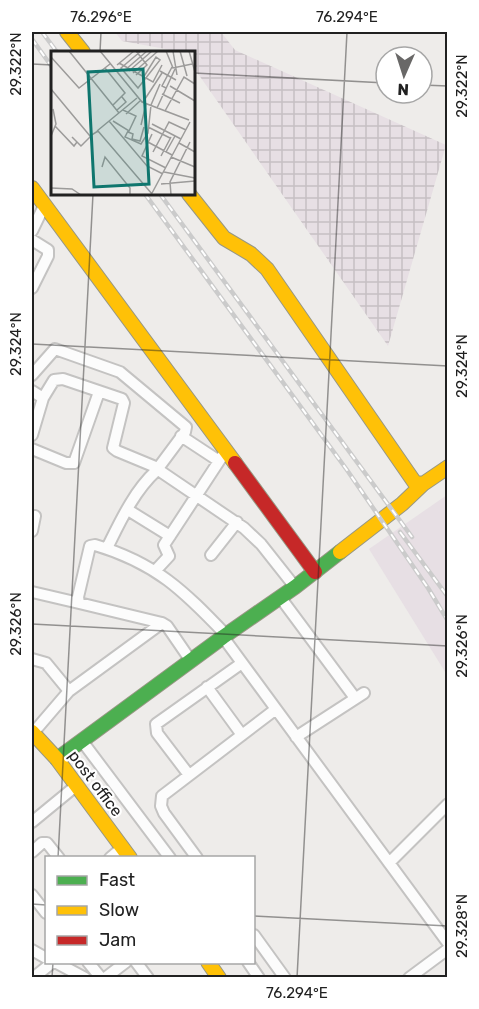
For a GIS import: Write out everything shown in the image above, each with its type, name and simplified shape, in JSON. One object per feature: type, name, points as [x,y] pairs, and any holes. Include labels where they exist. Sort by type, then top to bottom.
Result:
[{"type":"street","points":[[67,32],[82,51]]},
{"type":"street","points":[[32,188],[38,212],[222,456],[315,572]]},
{"type":"street","points":[[190,195],[224,238],[251,254],[267,269],[412,480],[418,485],[423,484]]},
{"type":"street","points":[[32,231],[38,212]]},
{"type":"street","points":[[32,240],[48,250],[48,256],[32,288]]},
{"type":"street","points":[[32,375],[55,349],[105,365],[124,375],[185,425],[186,429],[128,510],[107,548]]},
{"type":"street","points":[[32,435],[43,398],[56,379],[63,379],[119,398],[124,403],[116,429],[114,450],[163,472],[237,522],[261,544],[295,587]]},
{"type":"street","points":[[32,390],[43,398]]},
{"type":"street","points":[[32,449],[66,463],[74,463],[99,392]]},
{"type":"street","points":[[181,436],[222,456]]},
{"type":"street","points":[[156,570],[169,556],[164,547],[170,536],[222,456]]},
{"type":"street","points":[[57,759],[295,587],[447,467]]},
{"type":"street","points":[[128,510],[170,536]]},
{"type":"street","points":[[32,531],[36,516]]},
{"type":"street","points":[[212,555],[237,522]]},
{"type":"street","points":[[79,603],[78,597],[89,548],[95,545],[132,557],[156,570],[197,605],[225,636],[242,663],[447,943]]},
{"type":"street","points":[[32,592],[162,622],[191,661]]},
{"type":"street","points":[[280,597],[360,695],[296,737]]},
{"type":"street","points":[[32,733],[69,691],[162,622]]},
{"type":"street","points":[[32,658],[46,663],[69,691]]},
{"type":"street","points":[[189,775],[157,733],[156,724],[242,663]]},
{"type":"street","points":[[207,687],[242,735]]},
{"type":"street","points":[[196,856],[164,813],[160,801],[166,792],[276,710]]},
{"type":"street","name":"post office","points":[[32,733],[57,759],[126,853]]},
{"type":"street","points":[[82,741],[168,856]]},
{"type":"street","points":[[32,822],[77,785]]},
{"type":"street","points":[[389,863],[447,804]]},
{"type":"street","points":[[32,852],[42,843],[47,843],[57,856]]},
{"type":"street","points":[[32,895],[45,911]]},
{"type":"street","points":[[255,936],[285,978]]},
{"type":"street","points":[[409,978],[447,949]]},
{"type":"street","points":[[33,978],[53,964]]},
{"type":"street","points":[[56,964],[85,978]]},
{"type":"street","points":[[89,964],[103,978],[124,964]]},
{"type":"street","points":[[137,964],[148,978]]},
{"type":"street","points":[[209,964],[219,978]]},
{"type":"street","points":[[249,964],[259,978]]},
{"type":"shaded area","points":[[115,32],[221,32],[235,50],[446,145],[388,346],[195,69],[195,51],[177,51],[122,41]]},
{"type":"shaded area","points":[[447,495],[447,675],[369,549]]},
{"type":"railway","points":[[42,32],[56,51]]},
{"type":"railway","points":[[32,39],[51,66]]},
{"type":"railway","points":[[146,195],[347,470],[448,621]]},
{"type":"railway","points":[[161,195],[412,537]]},
{"type":"railway","points":[[400,532],[448,597]]},
{"type":"traffic: fast","points":[[57,759],[340,552]]},
{"type":"traffic: slow","points":[[67,32],[82,51]]},
{"type":"traffic: slow","points":[[32,188],[235,463]]},
{"type":"traffic: slow","points":[[190,195],[224,238],[251,254],[267,269],[415,483],[423,484],[448,467]]},
{"type":"traffic: slow","points":[[340,552],[402,504],[423,484]]},
{"type":"traffic: slow","points":[[32,732],[57,759],[129,856]]},
{"type":"traffic: slow","points":[[209,964],[219,978]]},
{"type":"traffic: jam","points":[[235,463],[315,572]]}]
